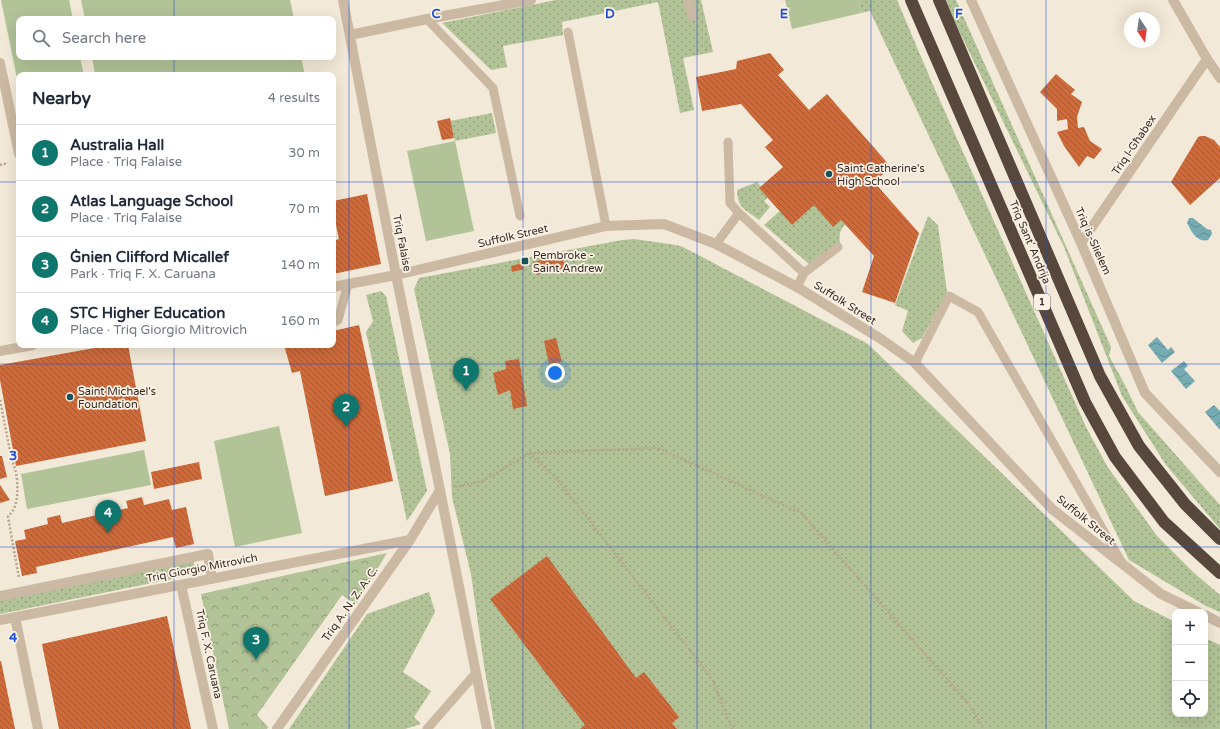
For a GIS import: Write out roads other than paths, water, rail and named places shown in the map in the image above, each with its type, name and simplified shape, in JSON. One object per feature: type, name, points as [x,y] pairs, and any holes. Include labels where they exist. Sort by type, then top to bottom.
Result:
[{"type":"highway","name":"Triq Sant' Andrija","points":[[911,0],[1085,402],[1115,457],[1164,522],[1220,573]]},
{"type":"highway","name":"Triq Sant' Andrija","points":[[939,0],[1100,376],[1139,446],[1186,504],[1220,539]]},
{"type":"street","name":"Triq Falaise","points":[[343,0],[487,729]]},
{"type":"street","points":[[350,35],[531,0]]},
{"type":"street","points":[[689,0],[692,16]]},
{"type":"street","name":"Triq is-Slielem","points":[[971,0],[1081,243],[1146,393],[1220,472]]},
{"type":"street","points":[[1173,0],[1207,59],[1220,78]]},
{"type":"street","name":"Triq l-Għabex","points":[[1081,243],[1207,59]]},
{"type":"street","points":[[0,63],[16,140]]},
{"type":"street","name":"Suffolk Street","points":[[336,286],[606,226],[664,224],[716,244],[797,287],[881,339],[915,363],[1052,509],[1161,594],[1192,609]]},
{"type":"street","points":[[0,351],[16,348]]},
{"type":"street","name":"Triq A. N. Z. A. C.","points":[[277,729],[410,540],[440,490]]},
{"type":"street","name":"Triq Giorgio Mitrovich","points":[[0,620],[410,540]]},
{"type":"street","points":[[0,596],[208,554],[212,579]]},
{"type":"street","name":"Triq F. X. Caruana","points":[[182,585],[213,729]]},
{"type":"street","points":[[15,617],[38,729]]},
{"type":"street","points":[[1208,617],[1220,622]]},
{"type":"lane","points":[[427,19],[493,88],[520,216]]},
{"type":"lane","points":[[568,32],[606,226]]},
{"type":"lane","points":[[728,142],[730,203],[804,273]]},
{"type":"lane","points":[[716,244],[739,212]]},
{"type":"lane","points":[[797,287],[804,273],[838,247]]},
{"type":"lane","points":[[336,321],[338,320],[348,284]]},
{"type":"lane","points":[[915,363],[949,296],[978,312],[1125,567]]},
{"type":"lane","points":[[427,729],[476,673]]},
{"type":"water","points":[[1189,218],[1193,218],[1207,229],[1211,230],[1212,234],[1208,240],[1201,240],[1195,236],[1187,223]]},
{"type":"water","points":[[1157,337],[1168,350],[1171,347],[1175,352],[1162,363],[1148,345]]},
{"type":"water","points":[[1184,361],[1188,366],[1184,369],[1195,381],[1186,389],[1171,371]]},
{"type":"water","points":[[1214,405],[1220,411],[1220,430],[1205,412]]},
{"type":"place","name":"Saint Catherine's High School","points":[[829,174]]},
{"type":"place","name":"Pembroke - Saint Andrew","points":[[525,261]]},
{"type":"place","name":"Australia Hall","points":[[466,391]]},
{"type":"place","name":"Saint Michael's Foundation","points":[[70,397]]},
{"type":"place","name":"Atlas Language School","points":[[346,427]]},
{"type":"place","name":"STC Higher Education","points":[[108,533]]},
{"type":"place","name":"Ġnien Clifford Micallef","points":[[256,660]]}]
